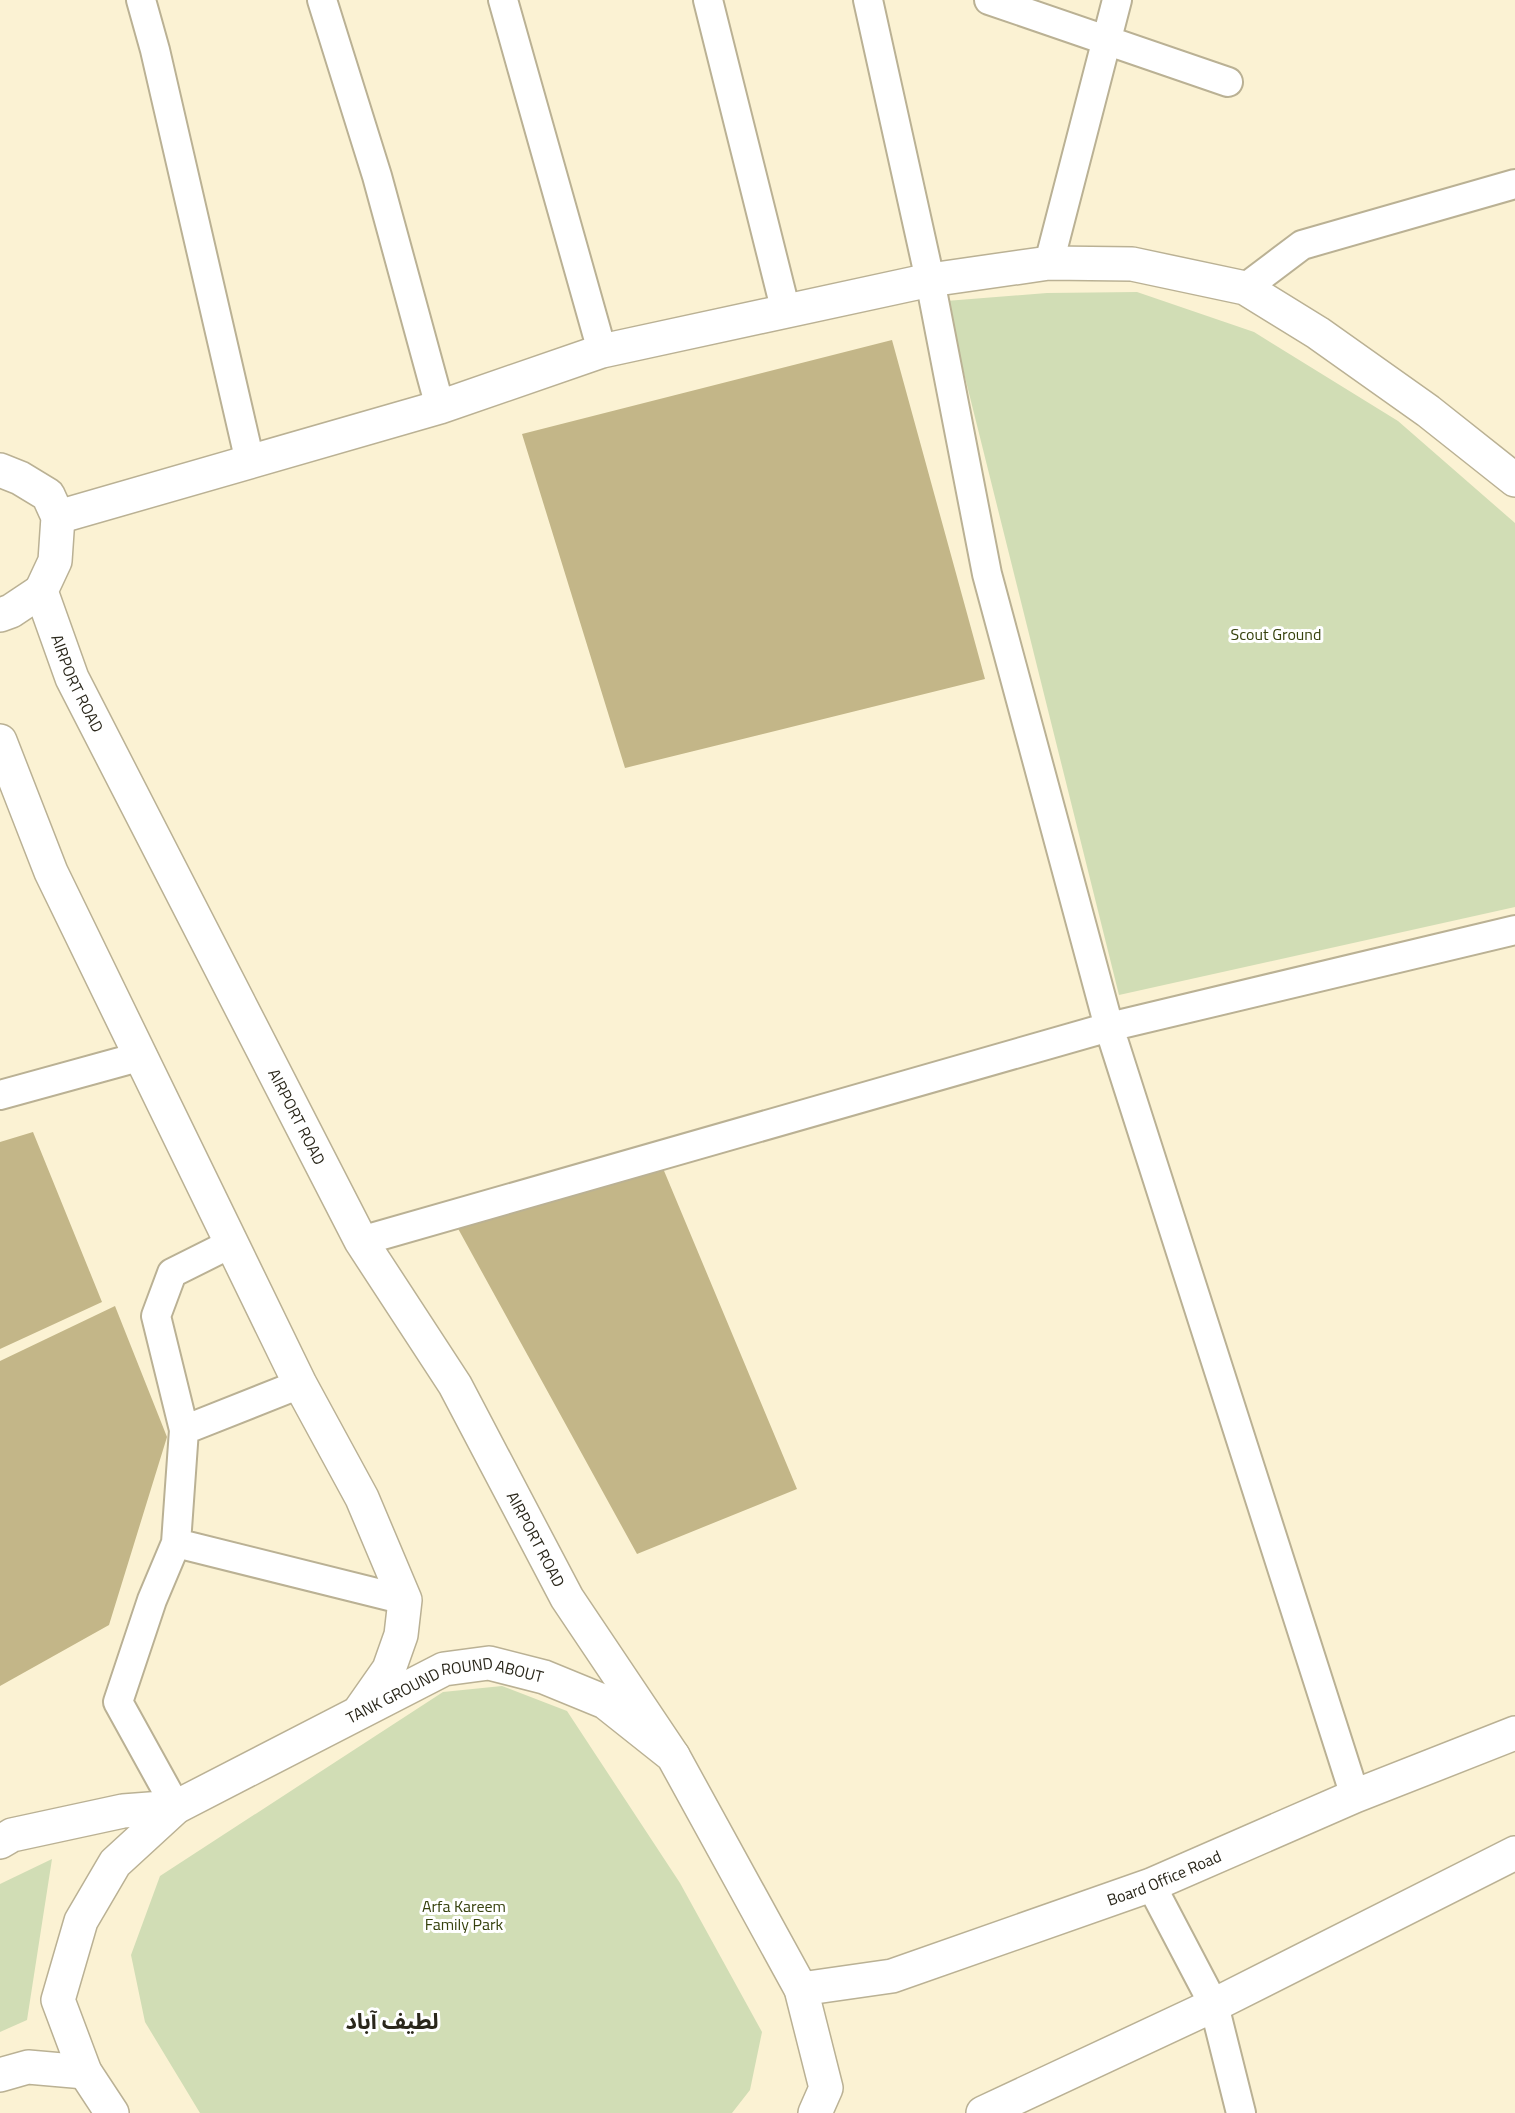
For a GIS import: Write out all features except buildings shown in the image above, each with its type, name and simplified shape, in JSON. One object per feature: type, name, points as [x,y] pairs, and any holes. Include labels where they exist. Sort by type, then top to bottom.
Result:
[{"type":"main road","points":[[58,517],[440,407],[602,351],[930,280],[1049,263],[1132,264],[1245,288],[1318,333],[1428,411],[1515,480]]},
{"type":"main road","points":[[0,471],[20,478],[48,495],[58,517],[56,561],[41,591],[11,611],[0,615]]},
{"type":"main road","name":"AIRPORT ROAD","points":[[41,591],[72,678],[361,1241],[454,1384],[567,1598],[673,1756]]},
{"type":"main road","points":[[0,741],[51,872],[300,1384],[362,1498],[405,1600],[401,1635],[389,1669],[358,1713]]},
{"type":"main road","name":"TANK GROUND ROUND ABOUT","points":[[112,2113],[85,2072],[58,2000],[81,1921],[114,1863],[176,1807],[444,1669],[489,1662],[544,1677],[605,1702],[673,1756],[801,1989],[825,2088],[815,2113]]},
{"type":"main road","name":"Board Office Road","points":[[801,1989],[892,1976],[1151,1885],[1355,1796],[1515,1733]]},
{"type":"main road","points":[[0,1842],[12,1835],[123,1810],[176,1807]]},
{"type":"main road","points":[[983,2113],[1214,2005],[1515,1853]]},
{"type":"main road","points":[[0,2076],[28,2067],[85,2072]]},
{"type":"street","points":[[141,0],[155,50],[250,462]]},
{"type":"street","points":[[322,0],[377,177],[440,407]]},
{"type":"street","points":[[503,0],[602,351]]},
{"type":"street","points":[[708,0],[786,312]]},
{"type":"street","points":[[868,0],[930,280],[987,574],[1109,1027],[1355,1796]]},
{"type":"street","points":[[988,0],[1228,82]]},
{"type":"street","points":[[1049,263],[1117,0]]},
{"type":"street","points":[[1245,288],[1302,245],[1515,184]]},
{"type":"street","points":[[361,1241],[1109,1027],[1515,930]]},
{"type":"street","points":[[0,1095],[142,1056]]},
{"type":"street","points":[[176,1807],[118,1702],[152,1600],[176,1543],[184,1430],[156,1316],[172,1274],[232,1243]]},
{"type":"street","points":[[184,1430],[300,1384]]},
{"type":"street","points":[[176,1543],[405,1600]]},
{"type":"street","points":[[1151,1885],[1214,2005],[1241,2113]]},
{"type":"green space","name":"Scout Ground","points":[[1137,292],[1254,332],[1398,421],[1515,523],[1515,907],[1119,995],[946,301],[1047,293]]},
{"type":"green space","name":"Arfa Kareem Family Park","points":[[502,1686],[567,1711],[680,1883],[762,2032],[750,2090],[732,2113],[200,2113],[145,2022],[131,1955],[160,1876],[443,1692]]},
{"type":"green space","points":[[52,1859],[27,2020],[0,2032],[0,1884]]},
{"type":"district","name":"لطیف آباد","points":[[392,2021]]}]
